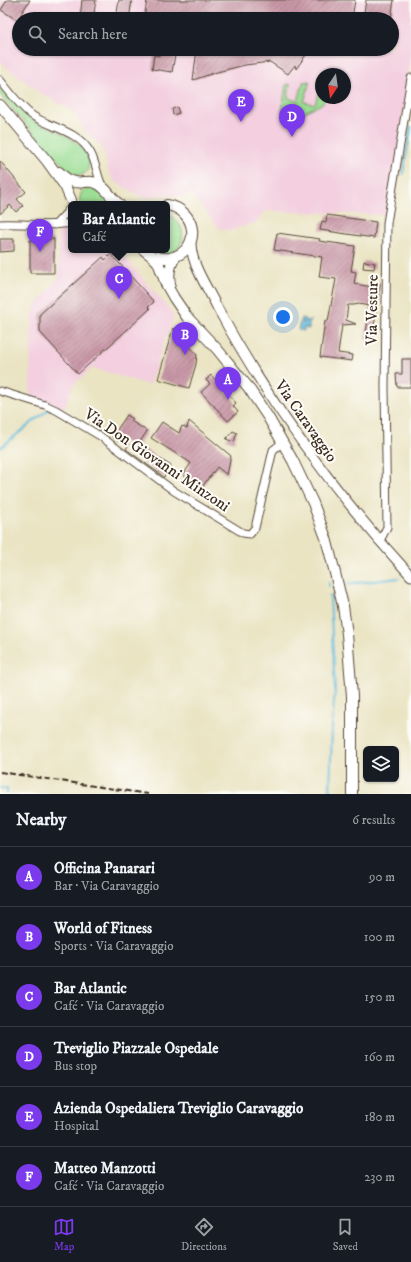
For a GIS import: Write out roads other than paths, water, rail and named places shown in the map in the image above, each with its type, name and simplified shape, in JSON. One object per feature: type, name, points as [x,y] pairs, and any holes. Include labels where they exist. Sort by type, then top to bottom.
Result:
[{"type":"main road","points":[[0,105],[47,161],[65,186],[70,201]]},
{"type":"main road","points":[[47,161],[72,182],[96,183],[103,187],[114,201]]},
{"type":"main road","points":[[71,201],[71,195],[74,190],[85,182]]},
{"type":"main road","name":"Via Caravaggio","points":[[148,253],[168,258],[177,255],[187,248],[191,240],[193,234],[188,216],[178,207],[170,206]]},
{"type":"main road","name":"Via Caravaggio","points":[[148,253],[160,266],[166,284],[187,317],[208,338],[248,387],[283,442],[313,503],[326,538],[336,573],[344,612],[352,696],[352,794]]},
{"type":"main road","name":"Via Caravaggio","points":[[173,297],[169,280],[169,271],[177,255]]},
{"type":"street","name":"Via Vesture","points":[[379,541],[384,535],[387,527],[385,358],[387,223],[411,78]]},
{"type":"street","points":[[0,80],[30,113],[65,131],[86,146],[90,152],[103,187]]},
{"type":"street","points":[[85,182],[91,175],[93,160]]},
{"type":"street","points":[[55,224],[68,210]]},
{"type":"street","points":[[0,224],[19,223],[62,225],[68,224]]},
{"type":"street","name":"Via Caravaggio","points":[[191,240],[191,251],[197,269],[245,356],[273,401],[325,474],[379,541],[411,576]]},
{"type":"street","name":"Via Caravaggio","points":[[177,255],[186,258],[197,269]]},
{"type":"street","name":"Via Don Giovanni Minzoni","points":[[0,391],[45,405],[100,436],[174,491],[243,533],[250,534],[255,528],[273,450],[283,442]]},
{"type":"water","points":[[301,318],[305,319],[305,321],[311,320],[309,323],[309,329],[304,328],[304,331],[298,330],[299,324],[302,324],[303,322],[300,322]]},
{"type":"waterway","points":[[403,174],[411,127]]},
{"type":"waterway","points":[[0,448],[49,409]]},
{"type":"waterway","points":[[347,584],[399,578]]},
{"type":"waterway","points":[[330,596],[335,691],[332,725],[330,794]]},
{"type":"waterway","points":[[0,788],[7,789],[7,794]]},
{"type":"railway","points":[[0,772],[148,794]]},
{"type":"place","name":"Azienda Ospedaliera Treviglio Caravaggio","points":[[241,122]]},
{"type":"place","name":"Treviglio Piazzale Ospedale","points":[[292,137]]},
{"type":"place","name":"Matteo Manzotti","points":[[40,252]]},
{"type":"place","name":"Bar Atlantic","points":[[119,299]]},
{"type":"place","name":"World of Fitness","points":[[185,355]]},
{"type":"place","name":"Officina Panarari","points":[[228,400]]}]
